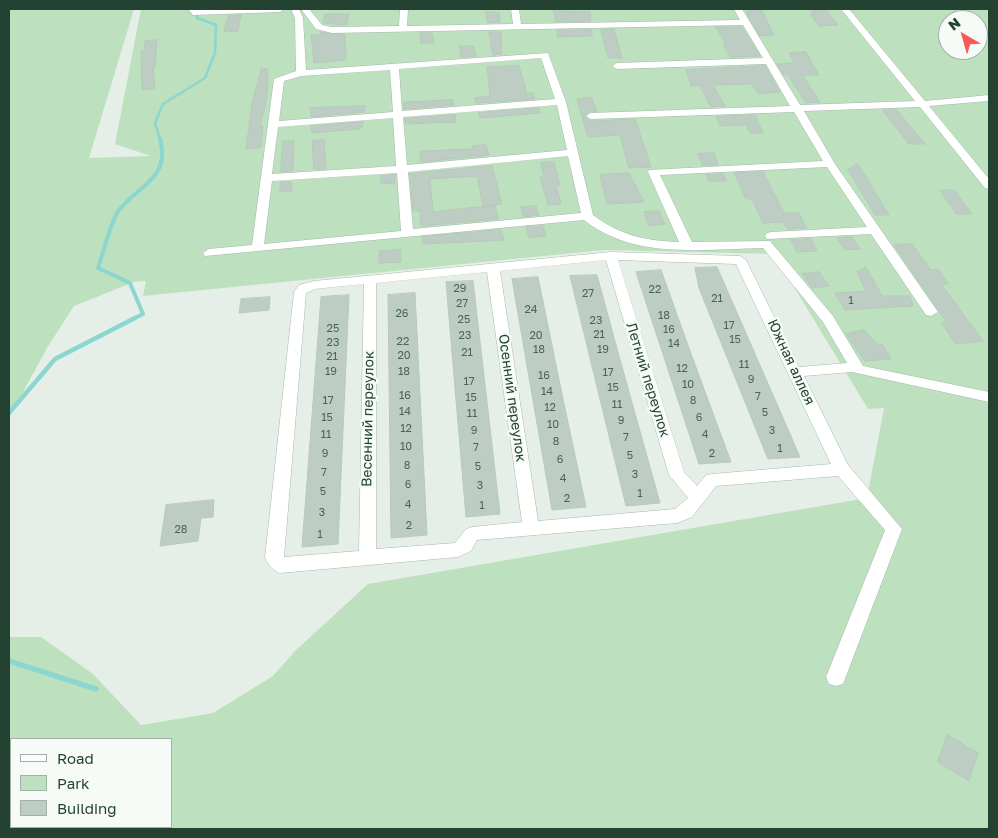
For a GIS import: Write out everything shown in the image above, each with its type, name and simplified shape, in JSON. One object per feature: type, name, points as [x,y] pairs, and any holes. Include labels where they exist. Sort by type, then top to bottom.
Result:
[{"type":"street","points":[[192,9],[193,12],[207,13],[280,9]]},
{"type":"street","points":[[295,9],[299,18],[302,73]]},
{"type":"street","points":[[306,9],[324,30],[517,25],[631,19],[744,22]]},
{"type":"street","points":[[403,28],[404,9]]},
{"type":"street","points":[[515,9],[517,25]]},
{"type":"street","points":[[738,9],[830,164],[873,230],[931,312]]},
{"type":"street","points":[[845,9],[989,186]]},
{"type":"street","points":[[258,247],[279,80],[302,73],[545,55],[561,102],[571,153],[587,216],[602,230],[632,241],[689,246],[873,230]]},
{"type":"street","points":[[617,66],[770,61]]},
{"type":"street","points":[[394,67],[407,232]]},
{"type":"street","points":[[591,116],[922,104],[989,98]]},
{"type":"street","points":[[273,124],[561,102]]},
{"type":"street","points":[[267,178],[402,169],[571,153]]},
{"type":"street","points":[[689,246],[684,242],[653,172],[830,164]]},
{"type":"street","points":[[209,252],[587,216]]},
{"type":"street","points":[[768,240],[828,319],[858,370],[989,397]]},
{"type":"street","points":[[611,256],[307,286],[300,292],[274,558],[277,564],[284,565],[458,550],[465,546],[472,534],[677,516],[686,512],[709,483],[717,479],[842,469]]},
{"type":"street","name":"Южная аллея","points":[[611,256],[737,259],[743,263],[842,469],[894,528],[836,677]]},
{"type":"street","name":"Летний переулок","points":[[611,256],[678,475],[684,484],[698,497]]},
{"type":"street","name":"Осенний переулок","points":[[493,268],[532,528]]},
{"type":"street","name":"Весенний переулок","points":[[367,558],[370,279]]},
{"type":"street","points":[[795,372],[856,367]]},
{"type":"green space","points":[[9,9],[134,9],[89,158],[151,156],[115,144],[141,9],[989,9],[989,829],[9,829],[9,637],[41,637],[93,674],[141,725],[213,713],[273,676],[295,651],[368,584],[867,498],[884,408],[868,409],[774,254],[604,250],[143,296],[146,281],[134,282],[74,306],[47,348],[9,418]]},
{"type":"building","points":[[747,9],[761,9],[774,35],[760,36],[748,16]]},
{"type":"building","points":[[810,9],[825,9],[838,25],[819,26],[810,14],[814,14]]},
{"type":"building","points":[[554,11],[590,12],[591,21],[556,22]]},
{"type":"building","points":[[486,12],[499,12],[500,22],[488,23]]},
{"type":"building","points":[[325,14],[349,14],[347,25],[323,23]]},
{"type":"building","points":[[241,15],[238,31],[224,32],[228,16]]},
{"type":"building","points":[[716,27],[742,27],[760,56],[730,57],[723,44],[726,44]]},
{"type":"building","points":[[614,29],[622,58],[608,58],[601,30]]},
{"type":"building","points":[[557,30],[592,30],[592,36],[558,37]]},
{"type":"building","points":[[321,32],[345,35],[346,60],[314,63],[311,35],[321,35]]},
{"type":"building","points":[[489,32],[501,32],[502,54],[493,55]]},
{"type":"building","points":[[420,33],[432,33],[434,43],[421,43]]},
{"type":"building","points":[[157,40],[155,67],[153,67],[155,88],[142,90],[141,51],[144,51],[145,41]]},
{"type":"building","points":[[460,46],[474,46],[476,56],[461,57]]},
{"type":"building","points":[[806,52],[819,75],[802,75],[820,102],[806,103],[788,75],[784,75],[777,64],[795,63],[789,53]]},
{"type":"building","points":[[519,66],[527,93],[533,93],[535,99],[476,103],[474,98],[490,96],[487,67]]},
{"type":"building","points":[[765,66],[780,92],[758,94],[752,84],[713,85],[725,106],[711,107],[700,86],[691,86],[686,70]]},
{"type":"building","points":[[262,68],[268,69],[267,98],[260,127],[263,126],[261,147],[246,149],[252,103]]},
{"type":"building","points":[[592,98],[597,111],[590,111],[584,115],[590,121],[635,119],[651,167],[629,168],[620,135],[588,137],[577,99]]},
{"type":"building","points":[[453,100],[454,105],[404,109],[403,103],[406,102]]},
{"type":"building","points":[[365,106],[364,112],[311,117],[310,108]]},
{"type":"building","points":[[539,108],[540,113],[480,118],[479,113]]},
{"type":"building","points":[[883,110],[897,110],[925,144],[909,144]]},
{"type":"building","points":[[455,115],[456,122],[405,124],[405,119]]},
{"type":"building","points":[[755,115],[763,133],[750,133],[746,125],[720,126],[716,117]]},
{"type":"building","points":[[363,122],[362,127],[359,129],[312,133],[311,126]]},
{"type":"building","points":[[324,140],[326,169],[314,169],[312,141]]},
{"type":"building","points":[[283,141],[294,141],[293,171],[281,172]]},
{"type":"building","points":[[486,145],[489,155],[421,162],[420,151],[473,149],[472,146]]},
{"type":"building","points":[[714,153],[718,165],[702,165],[698,154]]},
{"type":"building","points":[[541,162],[554,162],[560,185],[556,185],[561,204],[548,205],[540,177],[544,177]]},
{"type":"building","points":[[858,164],[889,215],[875,215],[848,170]]},
{"type":"building","points":[[492,166],[502,204],[483,206],[477,176],[430,179],[433,212],[495,205],[498,219],[421,226],[420,211],[413,211],[410,174]]},
{"type":"building","points":[[763,172],[784,213],[799,213],[806,228],[787,229],[783,222],[763,223],[752,199],[746,199],[734,173]]},
{"type":"building","points":[[629,173],[644,202],[607,204],[600,175]]},
{"type":"building","points":[[723,174],[726,181],[709,181],[706,175]]},
{"type":"building","points":[[395,175],[395,183],[381,184],[381,176]]},
{"type":"building","points":[[281,182],[292,182],[292,191],[280,192]]},
{"type":"building","points":[[940,190],[954,190],[972,214],[957,214]]},
{"type":"building","points":[[536,206],[539,215],[523,217],[521,207]]},
{"type":"building","points":[[659,211],[665,224],[649,226],[644,212]]},
{"type":"building","points":[[543,226],[546,236],[529,238],[526,227]]},
{"type":"building","points":[[501,230],[504,240],[423,244],[422,237]]},
{"type":"building","points":[[852,237],[860,249],[845,250],[837,238]]},
{"type":"building","points":[[811,239],[817,251],[797,252],[791,240]]},
{"type":"building","points":[[912,244],[931,270],[938,269],[948,284],[941,284],[983,341],[956,344],[941,323],[947,323],[894,245]]},
{"type":"building","points":[[401,250],[401,262],[379,263],[379,251]]},
{"type":"building","points":[[717,267],[800,457],[768,459],[699,288],[695,268]]},
{"type":"building","points":[[866,267],[882,296],[910,296],[913,306],[845,310],[835,293],[866,291],[857,272]]},
{"type":"building","points":[[661,270],[731,462],[699,464],[636,272]]},
{"type":"building","points":[[819,272],[829,286],[812,288],[802,274]]},
{"type":"building","points":[[597,275],[660,503],[626,506],[570,276]]},
{"type":"building","points":[[538,277],[586,507],[552,510],[512,279]]},
{"type":"building","points":[[473,281],[500,514],[466,517],[446,282]]},
{"type":"building","points":[[415,293],[427,535],[391,538],[388,295]]},
{"type":"building","points":[[349,295],[338,544],[302,547],[321,297]]},
{"type":"building","points":[[270,297],[269,310],[239,313],[241,299]]},
{"type":"building","points":[[864,330],[878,345],[883,345],[891,359],[865,361],[846,334]]},
{"type":"building","points":[[214,500],[213,517],[201,518],[198,541],[160,546],[166,505]]},
{"type":"building","points":[[947,735],[978,753],[969,781],[938,762]]},
{"type":"waterway","points":[[160,140],[155,123],[163,104],[205,78],[215,53],[216,25],[197,18],[196,9]]},
{"type":"waterway","points":[[135,318],[143,314],[130,283],[98,268],[110,229],[119,210],[157,172],[161,163],[160,139]]},
{"type":"waterway","points":[[9,413],[55,359],[135,318]]},
{"type":"waterway","points":[[9,661],[96,689]]}]
